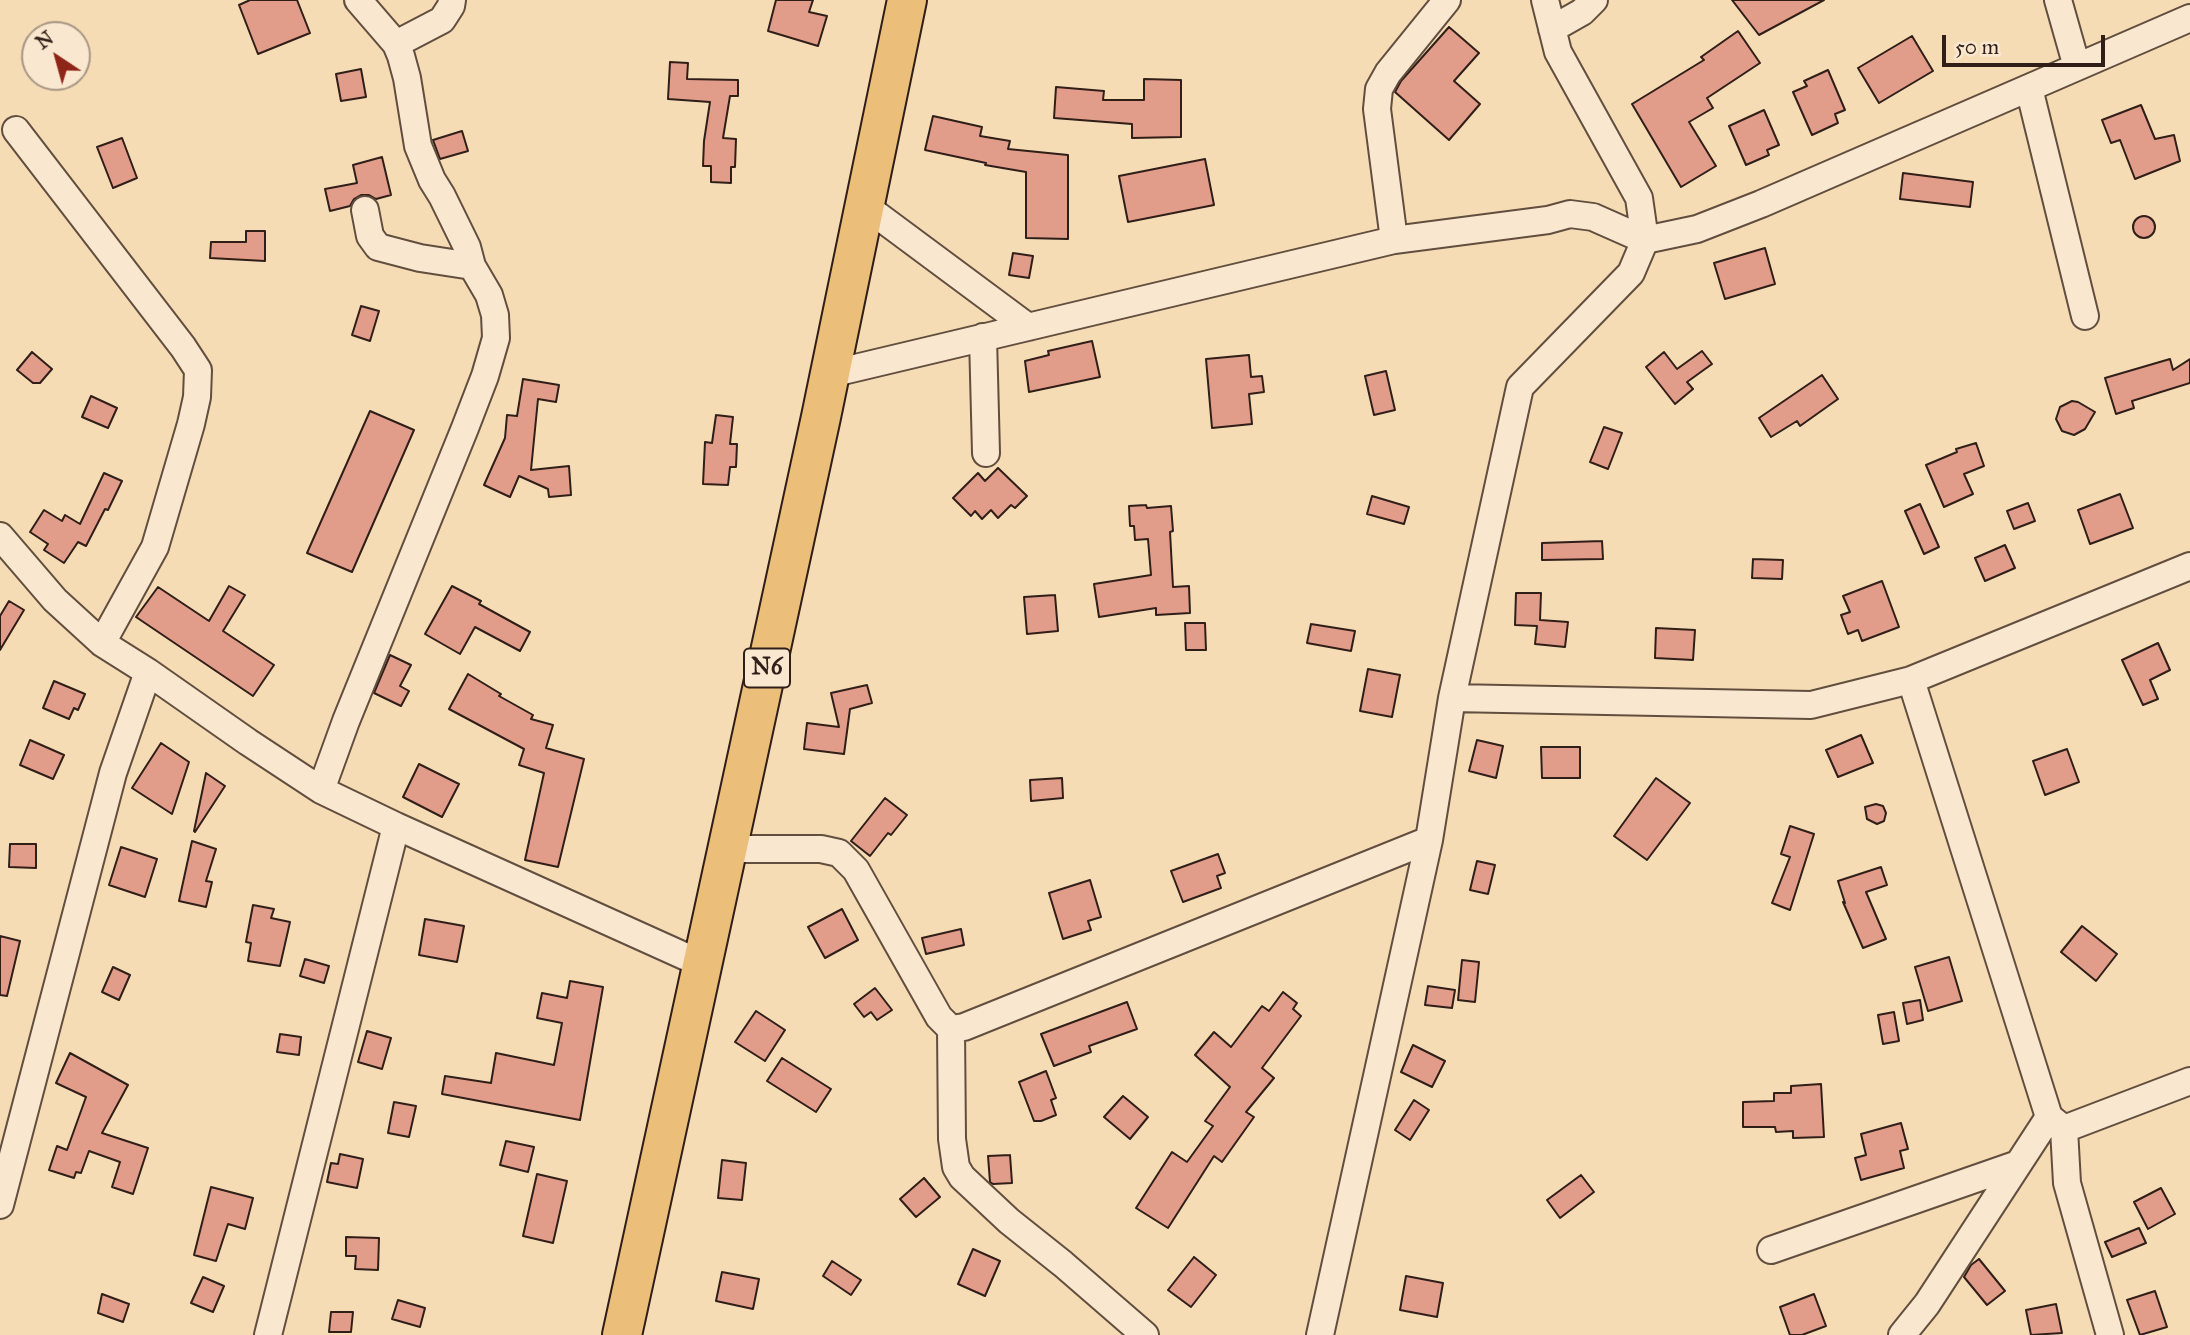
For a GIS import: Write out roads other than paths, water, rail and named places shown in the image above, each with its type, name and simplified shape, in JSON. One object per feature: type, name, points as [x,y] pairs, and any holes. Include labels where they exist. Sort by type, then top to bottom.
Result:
[{"type":"highway","name":"N6","points":[[622,1335],[830,374],[907,0]]},
{"type":"street","points":[[321,790],[346,721],[434,508],[485,376],[496,338],[495,314],[489,295],[472,266],[467,247],[432,180],[418,146],[407,78],[396,44],[358,0]]},
{"type":"street","points":[[396,44],[442,20],[452,0]]},
{"type":"street","points":[[1394,240],[1377,109],[1379,89],[1388,73],[1447,0]]},
{"type":"street","points":[[1320,1335],[1429,840],[1452,698],[1520,387],[1631,273],[1645,240],[1639,198],[1558,52],[1545,0]]},
{"type":"street","points":[[1552,29],[1582,12],[1594,0]]},
{"type":"street","points":[[2058,0],[2077,67]]},
{"type":"street","points":[[830,374],[1394,240],[1548,220],[1570,214],[1593,218],[1645,240],[1697,229],[2190,18]]},
{"type":"street","points":[[2029,88],[2085,316]]},
{"type":"street","points":[[16,130],[198,370],[197,397],[191,424],[155,547],[102,643]]},
{"type":"street","points":[[865,206],[1028,327]]},
{"type":"street","points":[[365,210],[370,236],[378,247],[420,258],[472,266]]},
{"type":"street","points":[[983,337],[986,453]]},
{"type":"street","points":[[0,536],[55,600],[102,643],[321,790],[702,964]]},
{"type":"street","points":[[1452,698],[1811,705],[1911,680],[2190,566]]},
{"type":"street","points":[[0,1205],[113,773],[148,672]]},
{"type":"street","points":[[1911,680],[2056,1123],[2067,1183],[2110,1335]]},
{"type":"street","points":[[268,1335],[396,826]]},
{"type":"street","points":[[951,1029],[964,1027],[1429,840]]},
{"type":"street","points":[[728,849],[821,849],[839,853],[856,870],[939,1017],[951,1029],[952,1139],[956,1167],[962,1177],[1009,1221],[1145,1335]]},
{"type":"street","points":[[1902,1335],[1927,1304],[2018,1164],[2056,1123],[2190,1081]]},
{"type":"street","points":[[1771,1250],[2018,1164]]}]
